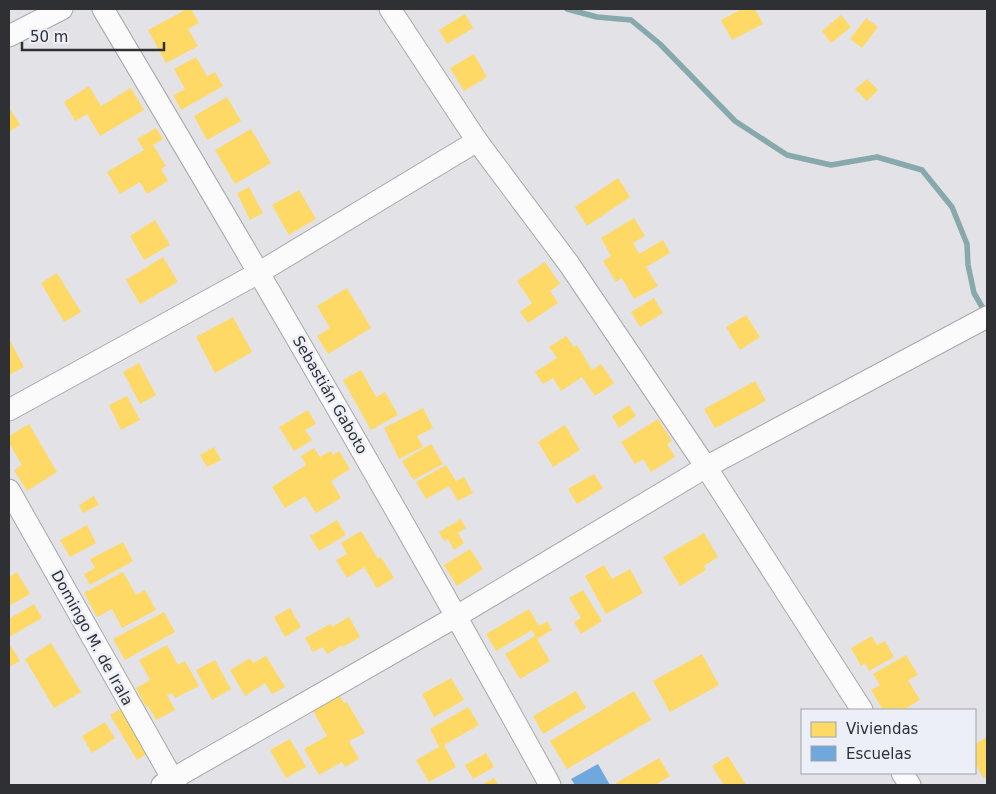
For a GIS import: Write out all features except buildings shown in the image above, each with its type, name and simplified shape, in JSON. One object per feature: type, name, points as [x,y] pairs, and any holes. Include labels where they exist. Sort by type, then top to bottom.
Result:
[{"type":"street","points":[[9,36],[62,9]]},
{"type":"street","name":"Sebastián Gaboto","points":[[103,9],[260,272],[457,616],[550,785]]},
{"type":"street","points":[[390,9],[477,141],[568,264],[706,467],[861,709]]},
{"type":"street","points":[[9,410],[260,272],[477,141]]},
{"type":"street","points":[[170,783],[457,616],[706,467],[987,317]]},
{"type":"street","name":"Domingo M. de Irala","points":[[9,490],[170,783]]},
{"type":"street","points":[[903,774],[910,785]]},
{"type":"waterway","points":[[567,9],[597,17],[631,20],[660,44],[735,121],[787,155],[831,165],[877,157],[922,170],[952,207],[967,244],[968,265],[974,293],[985,312]]}]
